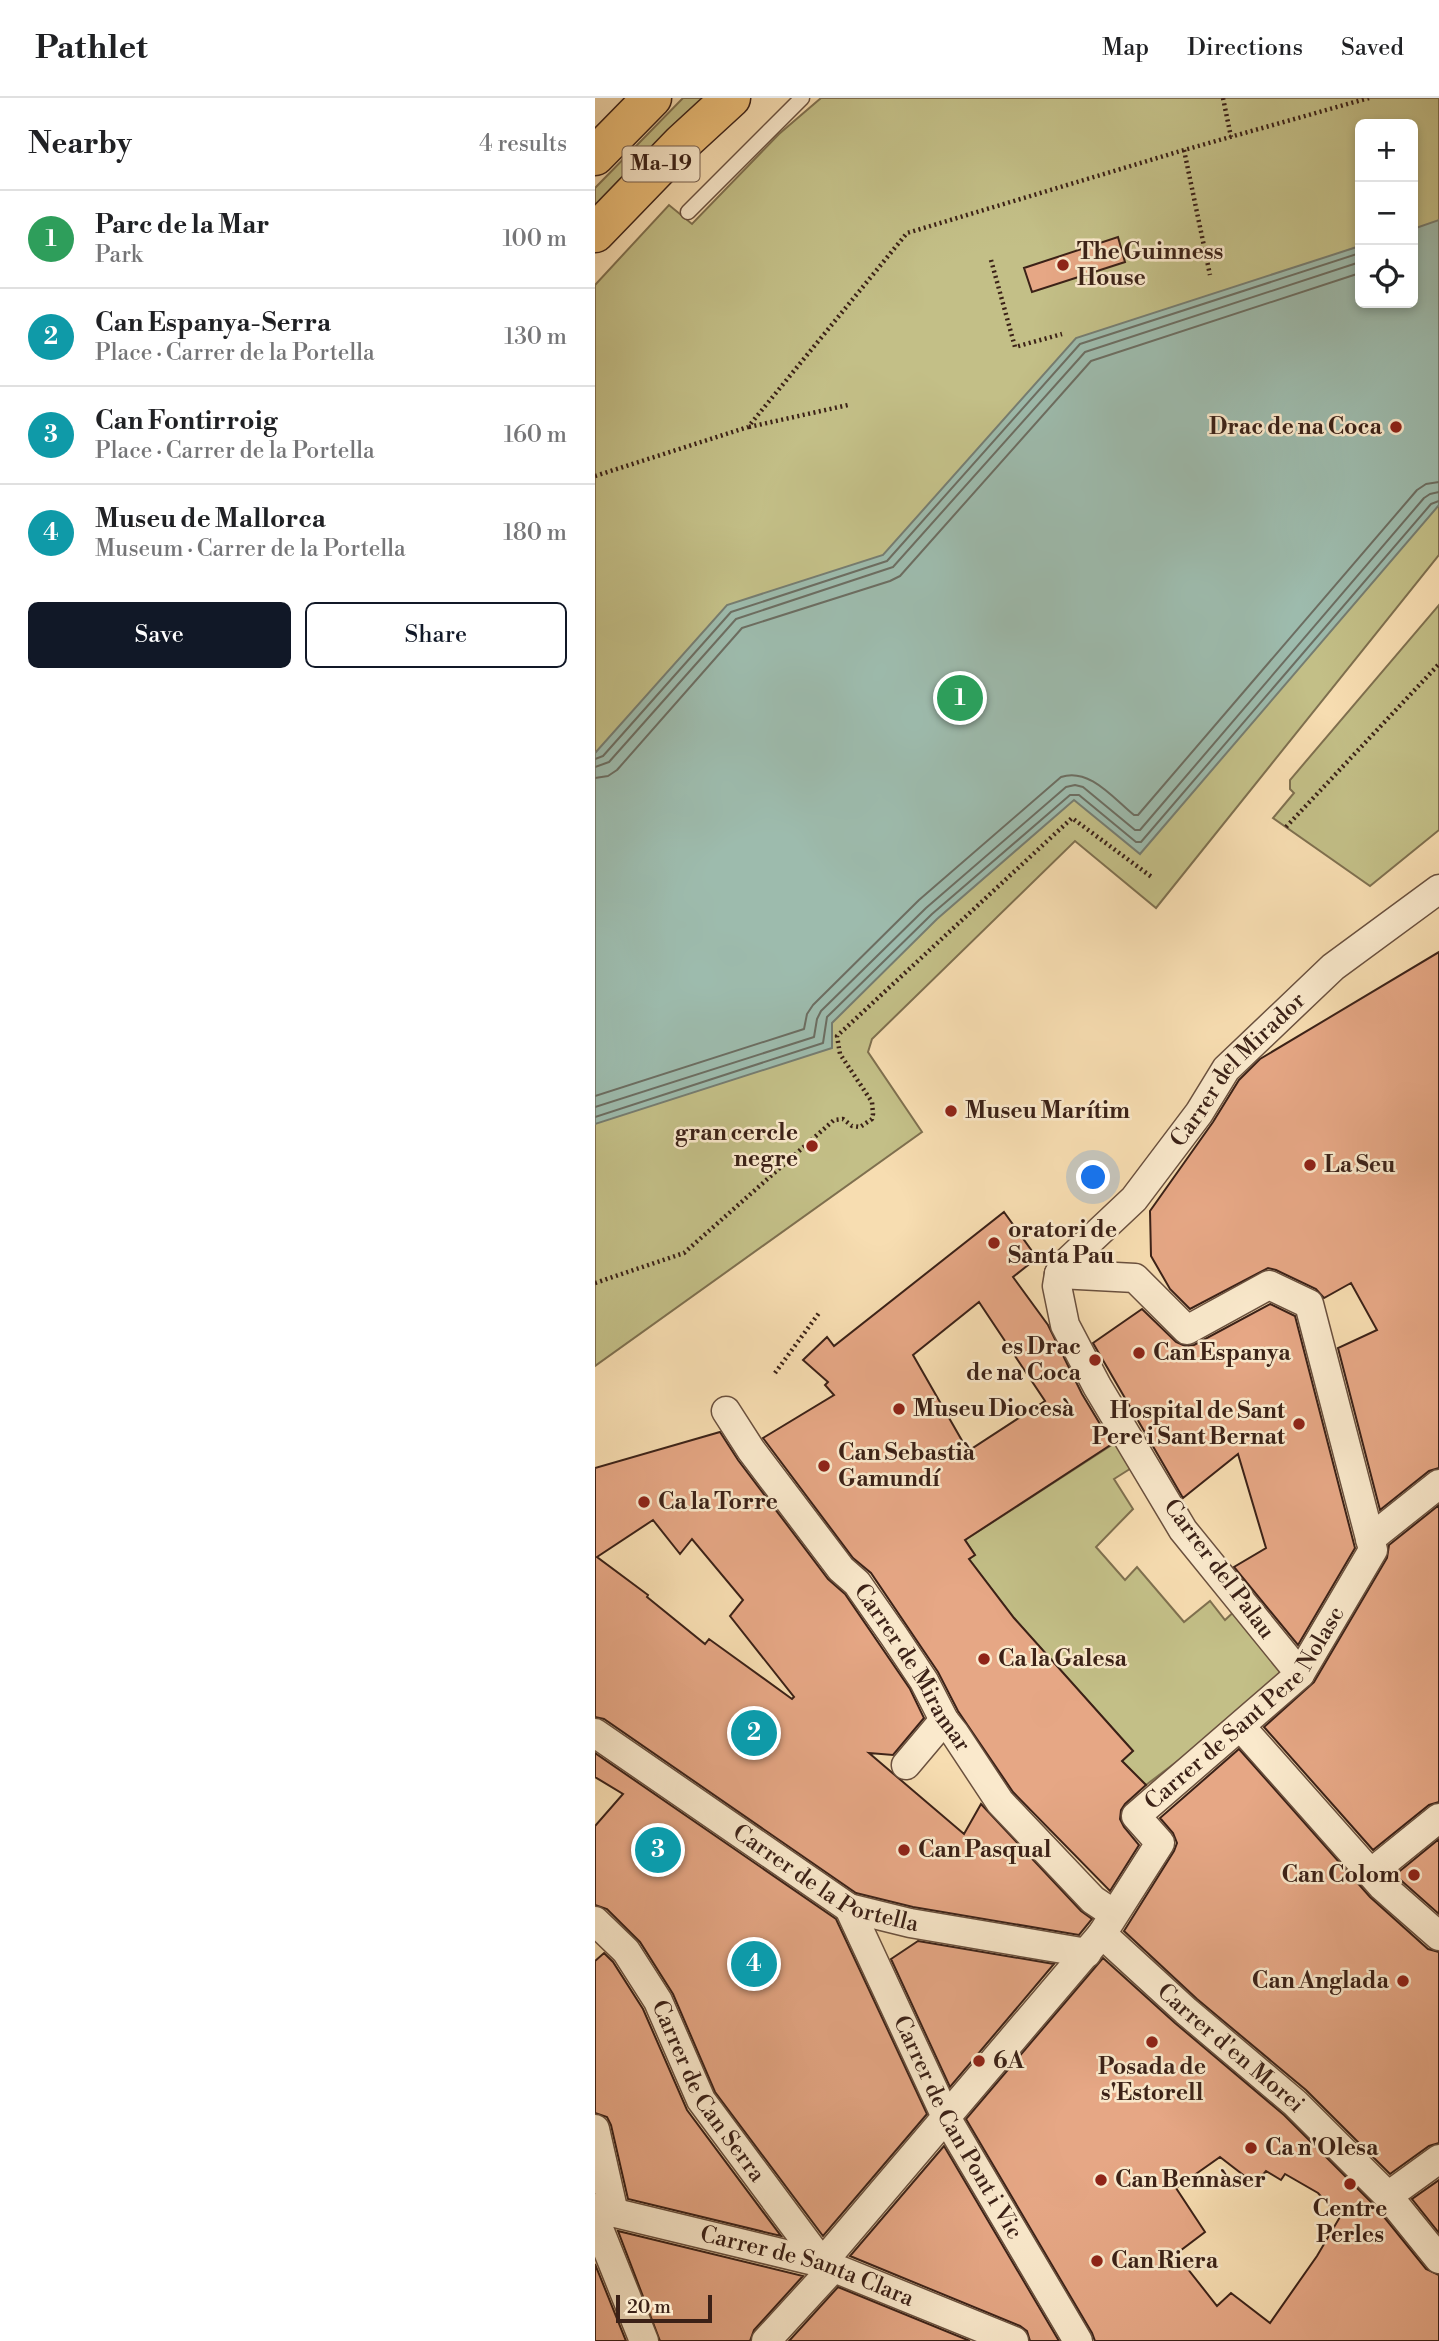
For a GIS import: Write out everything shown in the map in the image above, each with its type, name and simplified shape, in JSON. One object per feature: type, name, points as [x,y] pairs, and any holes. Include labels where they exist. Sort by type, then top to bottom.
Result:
[{"type":"highway","name":"Ma-19","points":[[595,156],[652,98]]},
{"type":"highway","name":"Ma-19","points":[[595,233],[682,143],[731,98]]},
{"type":"street","name":"Carrer del Mirador","points":[[1059,1273],[1065,1264],[1134,1199],[1199,1113],[1226,1069],[1333,967],[1439,889]]},
{"type":"street","points":[[1059,1273],[1135,1278],[1187,1331],[1269,1285],[1309,1304],[1370,1539],[1439,1485]]},
{"type":"street","name":"Carrer del Palau","points":[[1059,1273],[1057,1286],[1065,1325],[1097,1386],[1168,1506],[1183,1530],[1300,1674]]},
{"type":"street","name":"Carrer de Miramar","points":[[726,1411],[751,1450],[841,1569],[857,1583],[924,1681],[944,1720],[1000,1802],[1093,1899],[1101,1934]]},
{"type":"street","name":"Carrer de Sant Pere Nolasc","points":[[1101,1934],[1160,1843],[1136,1816],[1300,1674],[1373,1550],[1370,1539]]},
{"type":"street","points":[[906,1765],[944,1720]]},
{"type":"street","points":[[1241,1727],[1382,1886],[1439,1936]]},
{"type":"street","name":"Carrer de la Portella","points":[[595,1733],[849,1908],[911,1923],[1101,1934]]},
{"type":"street","points":[[1371,1873],[1439,1818]]},
{"type":"street","name":"Carrer de Can Pont i Vic","points":[[849,1908],[947,2119],[1078,2341]]},
{"type":"street","name":"Carrer de Can Serra","points":[[595,1921],[626,1951],[658,2000],[701,2100],[828,2265]]},
{"type":"street","points":[[774,2338],[828,2265],[1101,1934]]},
{"type":"street","name":"Carrer d'en Morei","points":[[1101,1934],[1186,2011],[1295,2103],[1388,2196],[1439,2259]]},
{"type":"street","points":[[595,2129],[601,2213],[644,2341]]},
{"type":"street","points":[[1388,2196],[1439,2159]]},
{"type":"street","name":"Carrer de Santa Clara","points":[[601,2213],[828,2265],[1014,2341]]},
{"type":"lane","points":[[688,212],[802,98]]},
{"type":"path","points":[[1223,98],[1231,137]]},
{"type":"path","points":[[748,427],[907,233],[1369,98]]},
{"type":"path","points":[[1184,150],[1210,275]]},
{"type":"path","points":[[991,260],[1015,347],[1062,334]]},
{"type":"path","points":[[595,476],[748,427],[848,405]]},
{"type":"path","points":[[1286,827],[1439,664]]},
{"type":"path","points":[[595,1283],[684,1253],[834,1120],[843,1119],[852,1126],[860,1127],[872,1119],[872,1102],[840,1054],[837,1036],[1072,818],[1153,878]]},
{"type":"path","points":[[775,1373],[818,1314]]},
{"type":"shaded area","points":[[683,98],[706,98],[595,210],[595,188]]},
{"type":"shaded area","points":[[821,98],[1439,98],[1439,555],[1156,908],[1075,841],[872,1039],[868,1052],[922,1132],[595,1366],[595,285],[669,205],[692,224],[779,134]]},
{"type":"shaded area","points":[[1439,605],[1439,830],[1370,886],[1273,818],[1294,793],[1290,789],[1290,780]]},
{"type":"shaded area","points":[[1118,1441],[1133,1467],[1114,1479],[1133,1509],[1096,1547],[1125,1580],[1137,1567],[1184,1622],[1210,1601],[1225,1620],[1239,1607],[1283,1672],[1233,1719],[1146,1785],[1122,1761],[1133,1751],[1014,1618],[969,1559],[975,1555],[965,1540]]},
{"type":"water","points":[[1439,220],[1439,505],[1140,854],[1074,800],[937,919],[832,1023],[832,1048],[595,1124],[595,753],[727,605],[883,555],[1076,338],[1355,248],[1355,308],[1418,308],[1418,227]]},
{"type":"building","points":[[1118,237],[1125,262],[1032,292],[1024,268]]},
{"type":"building","name":"La Seu","points":[[1439,952],[1439,1468],[1429,1471],[1380,1510],[1338,1348],[1377,1330],[1351,1283],[1324,1298],[1316,1289],[1268,1268],[1190,1309],[1170,1289],[1151,1256],[1150,1211],[1239,1080],[1260,1059]]},
{"type":"building","points":[[1004,1212],[1037,1258],[1013,1277],[1048,1325],[1082,1394],[1112,1444],[965,1540],[975,1555],[969,1559],[1014,1618],[1133,1751],[1122,1761],[1146,1785],[1125,1804],[1120,1819],[1139,1845],[1110,1891],[1013,1792],[958,1711],[938,1672],[871,1573],[853,1558],[763,1438],[834,1395],[825,1385],[828,1382],[803,1360],[827,1337],[834,1346]],"holes":[[[979,1302],[1045,1401],[968,1451],[913,1355]]]},
{"type":"building","points":[[1270,1304],[1295,1316],[1355,1548],[1298,1645],[1234,1567],[1266,1548],[1238,1454],[1183,1498],[1093,1343],[1142,1309],[1176,1342],[1185,1346],[1194,1345]]},
{"type":"building","points":[[720,1432],[828,1579],[845,1594],[910,1689],[924,1718],[893,1755],[869,1753],[964,1834],[981,1804],[1081,1911],[1092,1919],[1079,1935],[913,1907],[856,1893],[604,1719],[595,1717],[595,1468]],"holes":[[[653,1520],[680,1554],[692,1539],[743,1600],[730,1616],[794,1697],[792,1699],[709,1639],[705,1644],[647,1597],[648,1595],[597,1557]]]},
{"type":"building","points":[[1439,1505],[1439,1802],[1429,1805],[1373,1850],[1264,1727],[1314,1682],[1387,1558],[1389,1545]]},
{"type":"building","points":[[1239,1749],[1370,1897],[1428,1949],[1439,1952],[1439,2143],[1429,2146],[1390,2174],[1306,2090],[1197,1999],[1124,1931],[1177,1843],[1173,1833],[1160,1818]]},
{"type":"building","points":[[595,1753],[836,1919],[927,2114],[823,2236],[715,2092],[673,1994],[640,1942],[607,1909],[595,1905],[595,1826],[623,1794],[595,1777]]},
{"type":"building","name":"Can Colom","points":[[1439,1839],[1439,1914],[1395,1875]]},
{"type":"building","points":[[918,1941],[1054,1964],[950,2087],[891,1959]]},
{"type":"building","points":[[604,1953],[613,1962],[643,2009],[687,2110],[781,2236],[628,2199],[611,2125],[607,2117],[595,2113],[595,1961]]},
{"type":"building","points":[[1103,1958],[1284,2115],[1376,2207],[1426,2269],[1439,2275],[1439,2341],[1095,2341],[966,2119]],"holes":[[[1220,2157],[1255,2184],[1266,2171],[1281,2180],[1285,2174],[1318,2193],[1340,2217],[1317,2256],[1270,2323],[1231,2293],[1217,2306],[1176,2254],[1205,2232],[1176,2188]]]},
{"type":"building","points":[[944,2146],[1059,2341],[1030,2341],[1027,2331],[1020,2326],[850,2256]]},
{"type":"building","points":[[1439,2180],[1439,2233],[1412,2199]]},
{"type":"building","points":[[618,2231],[803,2276],[754,2330],[750,2341],[660,2341]]},
{"type":"building","points":[[595,2264],[626,2341],[595,2341]]},
{"type":"building","points":[[838,2287],[970,2341],[789,2341]]},
{"type":"place","name":"The Guinness House","points":[[1063,265]]},
{"type":"place","name":"Drac de na Coca","points":[[1396,427]]},
{"type":"place","name":"Parc de la Mar","points":[[960,698]]},
{"type":"place","name":"Museu Marítim","points":[[951,1111]]},
{"type":"place","name":"gran cercle negre","points":[[812,1146]]},
{"type":"place","name":"La Seu","points":[[1310,1165]]},
{"type":"place","name":"oratori de Santa Pau","points":[[994,1243]]},
{"type":"place","name":"Can Espanya","points":[[1139,1353]]},
{"type":"place","name":"es Drac de na Coca","points":[[1095,1360]]},
{"type":"place","name":"Museu Diocesà","points":[[899,1409]]},
{"type":"place","name":"Hospital de Sant Pere i Sant Bernat","points":[[1299,1424]]},
{"type":"place","name":"Can Sebastià Gamundí","points":[[824,1466]]},
{"type":"place","name":"Ca la Torre","points":[[644,1502]]},
{"type":"place","name":"Ca la Galesa","points":[[984,1659]]},
{"type":"place","name":"Can Espanya-Serra","points":[[754,1733]]},
{"type":"place","name":"Can Fontirroig","points":[[658,1850]]},
{"type":"place","name":"Can Pasqual","points":[[904,1850]]},
{"type":"place","name":"Can Colom","points":[[1414,1875]]},
{"type":"place","name":"Museu de Mallorca","points":[[754,1964]]},
{"type":"place","name":"Can Anglada","points":[[1403,1981]]},
{"type":"place","name":"Posada de s'Estorell","points":[[1152,2042]]},
{"type":"place","name":"6A","points":[[979,2061]]},
{"type":"place","name":"Ca n'Olesa","points":[[1251,2148]]},
{"type":"place","name":"Can Bennàser","points":[[1101,2180]]},
{"type":"place","name":"Centre Perles","points":[[1350,2184]]},
{"type":"place","name":"Can Riera","points":[[1097,2261]]}]
